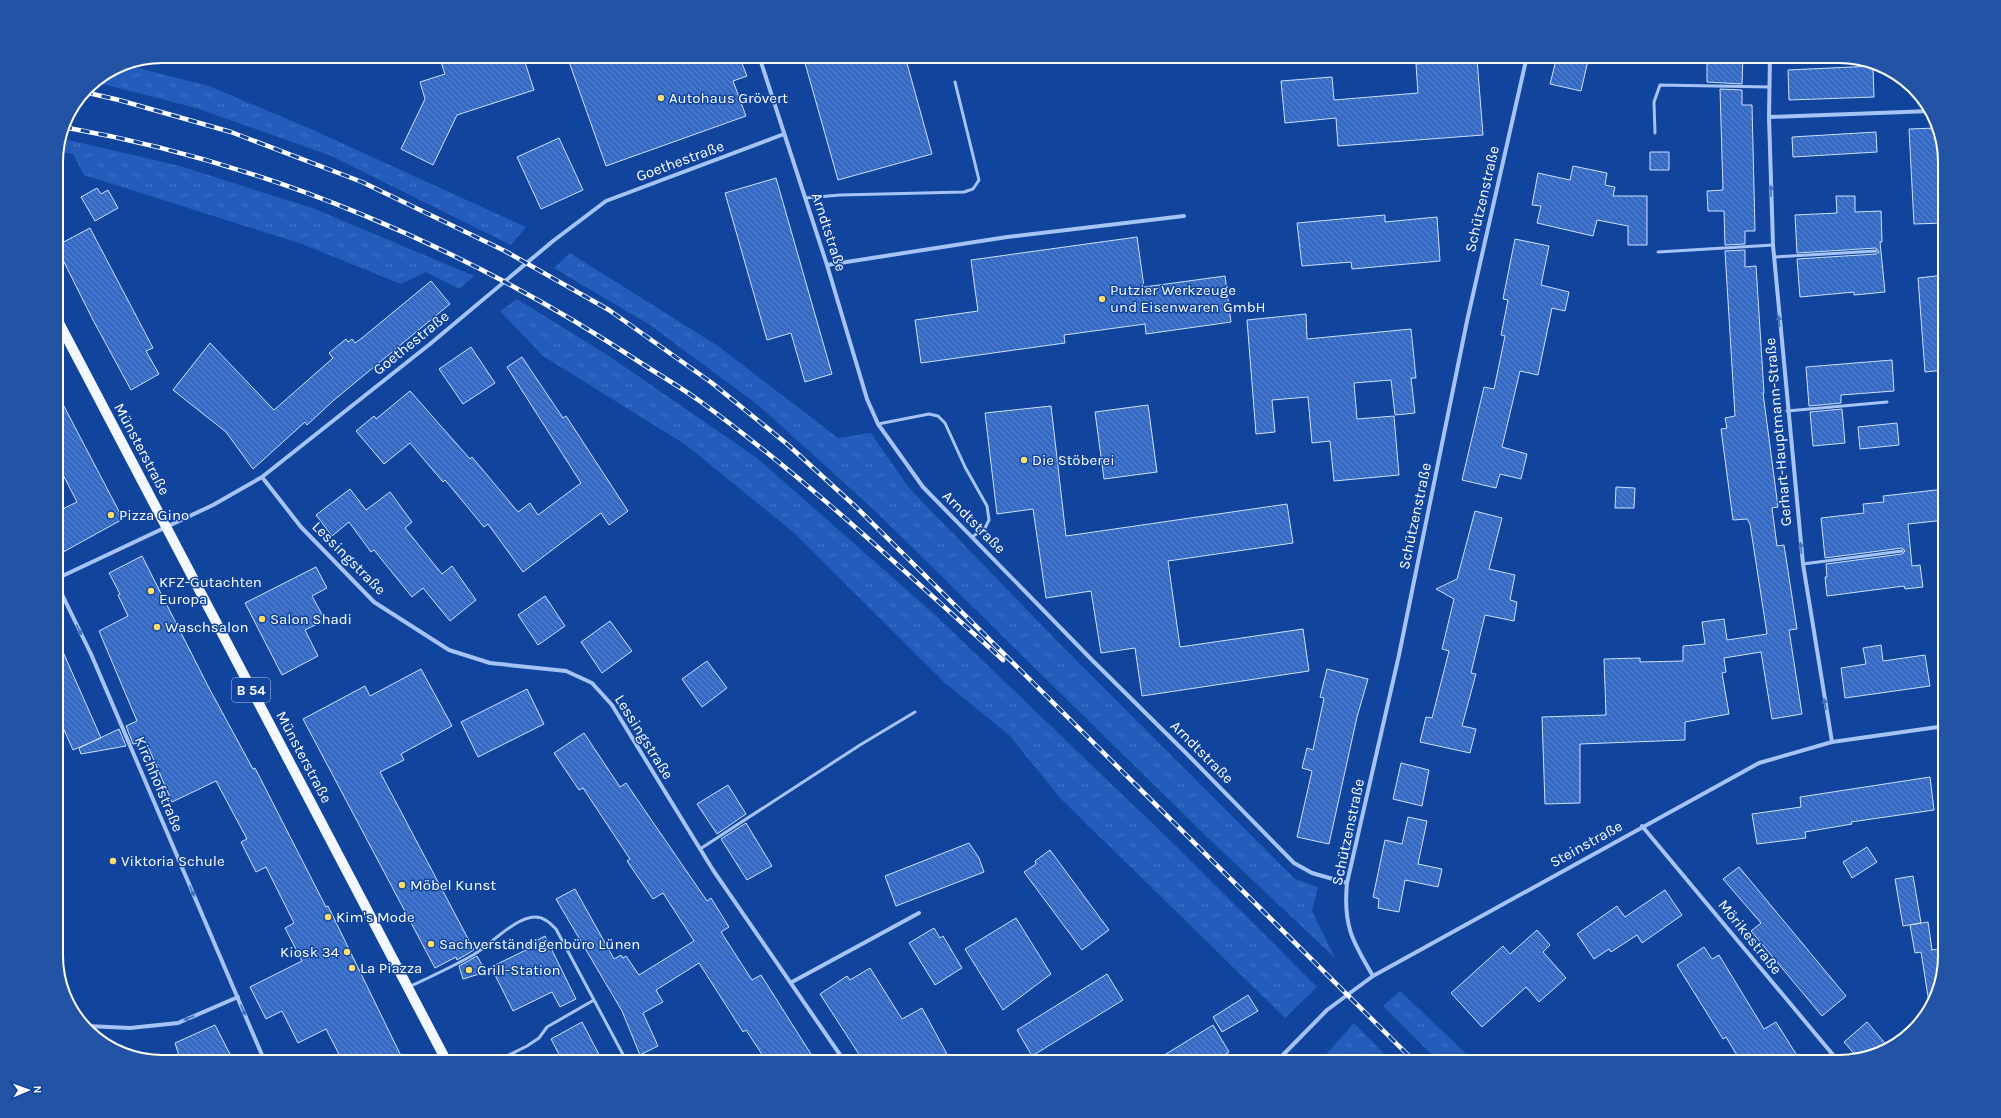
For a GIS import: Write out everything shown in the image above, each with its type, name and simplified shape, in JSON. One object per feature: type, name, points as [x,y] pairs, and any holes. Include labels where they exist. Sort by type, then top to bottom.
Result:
[{"type":"main road","name":"Münsterstraße","points":[[63,330],[443,1055]]},
{"type":"street","name":"Arndtstraße","points":[[761,63],[827,265],[867,399],[878,424],[923,487],[1294,863],[1312,873],[1348,883]]},
{"type":"street","name":"Schützenstraße","points":[[1372,976],[1348,927],[1345,904],[1348,883],[1399,655],[1467,321],[1525,63]]},
{"type":"street","name":"Gerhart-Hauptmann-Straße","points":[[1770,63],[1769,117],[1773,245],[1787,411],[1803,564],[1832,742]]},
{"type":"street","points":[[1769,117],[1924,111]]},
{"type":"street","name":"Goethestraße","points":[[63,579],[213,505],[262,478],[430,344],[553,241],[606,201],[784,134]]},
{"type":"street","points":[[827,265],[1007,237],[1184,216]]},
{"type":"street","name":"Lessingstraße","points":[[262,478],[301,527],[374,602],[449,650],[490,663],[566,671],[592,683],[612,705],[700,849],[840,1055]]},
{"type":"street","name":"Kirchhofstraße","points":[[63,597],[91,654],[262,1055]]},
{"type":"street","name":"Steinstraße","points":[[1283,1055],[1328,1010],[1372,976],[1642,826],[1759,763],[1832,742],[1938,727]]},
{"type":"street","name":"Mörikestraße","points":[[1642,826],[1833,1055]]},
{"type":"street","points":[[792,982],[919,913]]},
{"type":"street","points":[[93,1026],[130,1028],[178,1022],[238,997]]},
{"type":"lane","points":[[805,198],[840,195],[964,192],[973,189],[979,180],[955,82]]},
{"type":"lane","points":[[1655,133],[1654,102],[1660,85],[1769,87]]},
{"type":"lane","points":[[1658,252],[1773,245]]},
{"type":"lane","points":[[1774,257],[1876,252]]},
{"type":"lane","points":[[1787,411],[1887,402]]},
{"type":"lane","points":[[878,424],[929,414],[938,416],[945,423],[965,467],[987,506],[989,520],[985,528],[972,537]]},
{"type":"lane","points":[[1803,564],[1902,551]]},
{"type":"lane","points":[[700,849],[860,745],[915,712]]},
{"type":"lane","points":[[409,988],[475,954],[491,940],[519,923],[535,917],[549,922],[556,929],[623,1055]]},
{"type":"lane","points":[[509,1055],[527,1046],[538,1038],[547,1027],[594,1000]]},
{"type":"green space","points":[[134,67],[209,86],[313,130],[526,227],[511,245],[329,155],[196,108],[101,84],[118,73]]},
{"type":"green space","points":[[66,139],[180,166],[315,209],[474,276],[459,289],[426,272],[401,284],[302,244],[84,175],[73,154],[63,153]]},
{"type":"green space","points":[[570,253],[718,346],[838,438],[871,433],[909,488],[1064,648],[1295,879],[1318,887],[1312,911],[1335,958],[1205,835],[872,508],[758,405],[650,325],[554,268]]},
{"type":"green space","points":[[517,299],[606,354],[757,458],[933,613],[1175,845],[1317,987],[1285,1018],[1061,799],[1009,735],[945,683],[793,532],[686,445],[543,356],[500,311]]},
{"type":"green space","points":[[1400,991],[1468,1055],[1432,1055],[1383,1006]]},
{"type":"green space","points":[[1354,1023],[1385,1055],[1325,1055]]},
{"type":"building","points":[[441,63],[525,63],[534,90],[457,115],[433,165],[401,149],[425,99],[420,82],[445,74]]},
{"type":"building","name":"Autohaus Grövert","points":[[569,63],[742,63],[747,76],[733,81],[746,116],[606,166]]},
{"type":"building","points":[[805,63],[907,63],[932,154],[838,180]]},
{"type":"building","points":[[1477,63],[1483,135],[1338,146],[1336,118],[1285,123],[1281,81],[1332,77],[1334,100],[1418,93],[1416,64]]},
{"type":"building","points":[[1555,63],[1587,63],[1581,91],[1550,84]]},
{"type":"building","points":[[1707,63],[1743,63],[1742,84],[1707,82]]},
{"type":"building","points":[[1865,66],[1873,70],[1874,97],[1789,100],[1788,70]]},
{"type":"building","points":[[1720,89],[1742,90],[1742,105],[1752,105],[1755,231],[1745,231],[1745,244],[1725,245],[1724,211],[1708,211],[1707,191],[1723,190]]},
{"type":"building","points":[[1932,128],[1933,130],[1938,156],[1938,223],[1914,224],[1909,129]]},
{"type":"building","points":[[1876,132],[1877,152],[1793,157],[1792,137]]},
{"type":"building","points":[[559,138],[583,190],[541,209],[517,157]]},
{"type":"building","points":[[1650,152],[1669,152],[1669,170],[1650,170]]},
{"type":"building","points":[[1573,166],[1607,173],[1605,185],[1615,187],[1613,196],[1647,196],[1647,245],[1628,245],[1628,226],[1597,220],[1593,236],[1537,223],[1541,206],[1532,205],[1538,173],[1570,180]]},
{"type":"building","points":[[776,178],[832,374],[805,382],[791,333],[767,340],[725,193]]},
{"type":"building","points":[[97,188],[101,194],[108,190],[118,208],[95,221],[81,197]]},
{"type":"building","points":[[1836,196],[1855,196],[1855,212],[1881,211],[1882,242],[1880,242],[1885,292],[1854,295],[1854,292],[1800,297],[1797,259],[1876,254],[1879,252],[1876,248],[1797,253],[1795,215],[1837,213]]},
{"type":"building","points":[[1385,215],[1385,222],[1437,217],[1440,261],[1352,269],[1351,262],[1302,266],[1297,223]]},
{"type":"building","points":[[90,228],[153,348],[146,351],[159,374],[131,390],[93,320],[63,260],[63,242]]},
{"type":"building","name":"Putzier Werkzeuge und Eisenwaren GmbH","points":[[1137,237],[1144,287],[1225,276],[1231,322],[1146,334],[1145,324],[1064,335],[1065,343],[921,363],[915,320],[978,311],[971,260]]},
{"type":"building","points":[[1515,239],[1549,246],[1541,285],[1569,292],[1565,311],[1552,308],[1538,375],[1520,371],[1502,447],[1527,454],[1521,479],[1500,474],[1496,488],[1462,480],[1484,387],[1494,389],[1505,336],[1501,335],[1508,300],[1503,299]]},
{"type":"building","points":[[1745,250],[1745,267],[1756,266],[1763,393],[1778,507],[1772,508],[1777,546],[1784,545],[1797,629],[1789,630],[1802,714],[1772,719],[1761,652],[1724,658],[1726,672],[1722,673],[1729,714],[1685,722],[1685,740],[1580,744],[1580,803],[1545,804],[1542,717],[1606,715],[1604,659],[1640,658],[1640,662],[1683,661],[1683,646],[1705,644],[1702,622],[1724,619],[1727,640],[1767,634],[1750,524],[1747,519],[1733,520],[1721,429],[1727,428],[1725,418],[1735,416],[1725,251]]},
{"type":"building","points":[[1938,276],[1938,371],[1925,372],[1918,278]]},
{"type":"building","points":[[431,281],[450,304],[334,400],[307,425],[305,422],[253,469],[226,432],[173,390],[210,343],[274,410],[333,358],[329,353],[346,339],[348,342],[352,339],[355,343]]},
{"type":"building","points":[[1306,314],[1307,339],[1411,329],[1416,378],[1411,378],[1415,413],[1395,415],[1391,380],[1354,383],[1357,419],[1394,416],[1399,475],[1334,481],[1330,441],[1312,443],[1308,397],[1272,400],[1275,432],[1256,434],[1247,320]]},
{"type":"building","points":[[471,347],[495,383],[463,404],[439,369]]},
{"type":"building","points":[[522,357],[563,418],[566,416],[628,511],[609,525],[601,513],[523,572],[488,524],[484,527],[445,480],[443,482],[410,443],[384,464],[356,431],[374,416],[376,419],[410,391],[470,459],[472,457],[518,512],[530,503],[538,515],[581,483],[507,367]]},
{"type":"building","points":[[1892,360],[1894,391],[1841,395],[1841,403],[1809,406],[1806,367]]},
{"type":"building","points":[[63,404],[123,519],[63,552],[63,509],[77,502],[63,475]]},
{"type":"building","points":[[1148,405],[1157,472],[1104,479],[1095,412]]},
{"type":"building","points":[[1051,406],[1066,536],[1287,504],[1293,543],[1168,561],[1180,647],[1303,629],[1309,671],[1142,696],[1135,648],[1101,653],[1091,591],[1046,598],[1033,509],[997,514],[985,413]]},
{"type":"building","points":[[1842,409],[1845,443],[1813,446],[1810,412]]},
{"type":"building","points":[[1897,423],[1899,445],[1860,449],[1858,427]]},
{"type":"building","points":[[1616,487],[1635,488],[1634,508],[1615,508]]},
{"type":"building","points":[[350,489],[366,510],[390,492],[412,522],[405,528],[442,574],[452,566],[476,600],[450,621],[423,588],[412,597],[374,550],[371,552],[349,522],[332,536],[316,515]]},
{"type":"building","points":[[1938,490],[1938,521],[1908,524],[1912,566],[1920,565],[1923,587],[1905,589],[1904,586],[1827,596],[1825,577],[1827,577],[1826,564],[1902,554],[1905,551],[1902,548],[1825,558],[1821,518],[1864,513],[1863,504],[1884,502],[1883,496]]},
{"type":"building","points":[[1475,511],[1502,518],[1489,569],[1515,575],[1510,600],[1517,602],[1514,621],[1485,615],[1471,673],[1476,674],[1462,726],[1476,729],[1470,753],[1420,742],[1426,717],[1432,718],[1449,651],[1442,649],[1454,599],[1436,589],[1457,579]]},
{"type":"building","points":[[142,556],[209,688],[253,769],[255,768],[326,907],[328,906],[401,1055],[339,1055],[326,1029],[298,1043],[282,1011],[266,1019],[250,987],[302,961],[285,928],[294,923],[266,867],[256,872],[241,842],[247,839],[216,781],[172,802],[146,742],[133,744],[126,726],[137,721],[99,631],[128,616],[118,595],[120,594],[109,573]]},
{"type":"building","points":[[316,567],[327,588],[312,596],[325,620],[305,630],[318,656],[282,675],[245,603]]},
{"type":"building","points":[[545,596],[565,626],[538,645],[518,615]]},
{"type":"building","points":[[610,621],[632,651],[602,673],[581,642]]},
{"type":"building","points":[[1881,645],[1883,661],[1925,655],[1930,686],[1845,698],[1841,668],[1866,664],[1863,648]]},
{"type":"building","points":[[63,652],[101,738],[73,750],[63,728]]},
{"type":"building","points":[[707,661],[727,688],[702,707],[682,679]]},
{"type":"building","points":[[421,669],[452,726],[401,754],[404,760],[380,772],[474,950],[457,960],[456,957],[435,968],[303,719],[365,686],[370,696]]},
{"type":"building","points":[[1327,669],[1368,679],[1357,717],[1329,844],[1297,837],[1312,771],[1302,768],[1307,748],[1313,750],[1324,698],[1320,697]]},
{"type":"building","points":[[527,689],[544,724],[478,757],[461,722]]},
{"type":"building","points":[[119,729],[126,746],[81,754],[79,748]]},
{"type":"building","points":[[584,733],[620,787],[626,783],[707,901],[711,898],[729,927],[721,932],[752,980],[761,975],[812,1055],[762,1055],[746,1030],[743,1032],[699,963],[656,990],[663,1002],[643,1013],[658,1046],[640,1055],[622,1011],[556,899],[575,889],[614,959],[621,955],[623,958],[626,956],[639,975],[694,941],[663,893],[653,899],[627,861],[630,859],[583,788],[579,790],[554,753]]},
{"type":"building","points":[[1401,763],[1429,770],[1422,806],[1393,799]]},
{"type":"building","points":[[1930,777],[1934,810],[1851,822],[1852,824],[1805,832],[1806,838],[1757,844],[1752,814],[1801,807],[1800,797]]},
{"type":"building","points":[[728,785],[746,814],[717,834],[697,804]]},
{"type":"building","points":[[1408,817],[1427,821],[1418,864],[1442,869],[1438,887],[1405,880],[1399,912],[1378,908],[1379,899],[1373,897],[1385,840],[1402,844]]},
{"type":"building","points":[[746,823],[772,866],[747,880],[721,839]]},
{"type":"building","points":[[969,843],[979,858],[984,872],[896,906],[885,876]]},
{"type":"building","points":[[1867,847],[1877,862],[1852,878],[1843,862]]},
{"type":"building","points":[[1050,850],[1109,930],[1082,950],[1024,872],[1036,864],[1035,861]]},
{"type":"building","points":[[1739,867],[1846,996],[1822,1016],[1751,931],[1761,923],[1723,879]]},
{"type":"building","points":[[1913,876],[1921,923],[1903,926],[1895,879]]},
{"type":"building","points":[[1665,890],[1682,915],[1642,943],[1637,935],[1611,952],[1609,949],[1594,959],[1577,934],[1617,906],[1625,917]]},
{"type":"building","points":[[1016,918],[1051,974],[1003,1010],[965,949]]},
{"type":"building","points":[[1928,922],[1932,950],[1938,949],[1935,981],[1928,999],[1921,952],[1915,953],[1910,925]]},
{"type":"building","points":[[934,928],[940,938],[943,936],[962,968],[935,985],[909,943]]},
{"type":"building","points":[[1537,930],[1550,945],[1543,952],[1566,978],[1539,1002],[1526,987],[1482,1027],[1451,993],[1503,946],[1510,954]]},
{"type":"building","points":[[545,936],[576,999],[560,1007],[552,992],[513,1011],[491,967],[530,948],[528,945]]},
{"type":"building","points":[[1704,947],[1712,959],[1719,955],[1764,1029],[1776,1022],[1797,1055],[1737,1055],[1726,1037],[1723,1039],[1677,965]]},
{"type":"building","points":[[477,956],[486,972],[463,979],[459,966]]},
{"type":"building","points":[[870,968],[902,1019],[922,1008],[947,1055],[859,1055],[820,994],[847,976],[850,980]]},
{"type":"building","points":[[1107,974],[1123,1000],[1034,1055],[1031,1055],[1017,1030]]},
{"type":"building","points":[[1248,995],[1258,1011],[1222,1032],[1213,1017]]},
{"type":"building","points":[[582,1022],[599,1055],[559,1055],[551,1039]]},
{"type":"building","points":[[1867,1022],[1885,1044],[1871,1050],[1854,1054],[1844,1042]]},
{"type":"building","points":[[215,1025],[230,1055],[179,1055],[175,1043]]},
{"type":"building","points":[[1213,1025],[1229,1052],[1224,1055],[1164,1055]]},
{"type":"railway","points":[[91,94],[119,100],[231,132],[362,182],[505,251],[609,310],[712,383],[787,444],[856,507],[1408,1055]]},
{"type":"railway","points":[[69,128],[140,143],[216,163],[291,187],[364,215],[436,247],[575,321],[701,402],[741,432],[780,463],[893,560],[1003,660]]},
{"type":"place","name":"Autohaus Grövert","points":[[661,98]]},
{"type":"place","name":"Putzier Werkzeuge und Eisenwaren GmbH","points":[[1102,299]]},
{"type":"place","name":"Die Stöberei","points":[[1024,460]]},
{"type":"place","name":"Pizza Gino","points":[[111,515]]},
{"type":"place","name":"KFZ-Gutachten Europa","points":[[151,591]]},
{"type":"place","name":"Salon Shadi","points":[[262,619]]},
{"type":"place","name":"Waschsalon","points":[[157,627]]},
{"type":"place","name":"Viktoria Schule","points":[[113,861]]},
{"type":"place","name":"Möbel Kunst","points":[[402,885]]},
{"type":"place","name":"Kim's Mode","points":[[328,917]]},
{"type":"place","name":"Sachverständigenbüro Lünen","points":[[431,944]]},
{"type":"place","name":"Kiosk 34","points":[[347,952]]},
{"type":"place","name":"La Piazza","points":[[352,968]]},
{"type":"place","name":"Grill-Station","points":[[469,970]]}]
